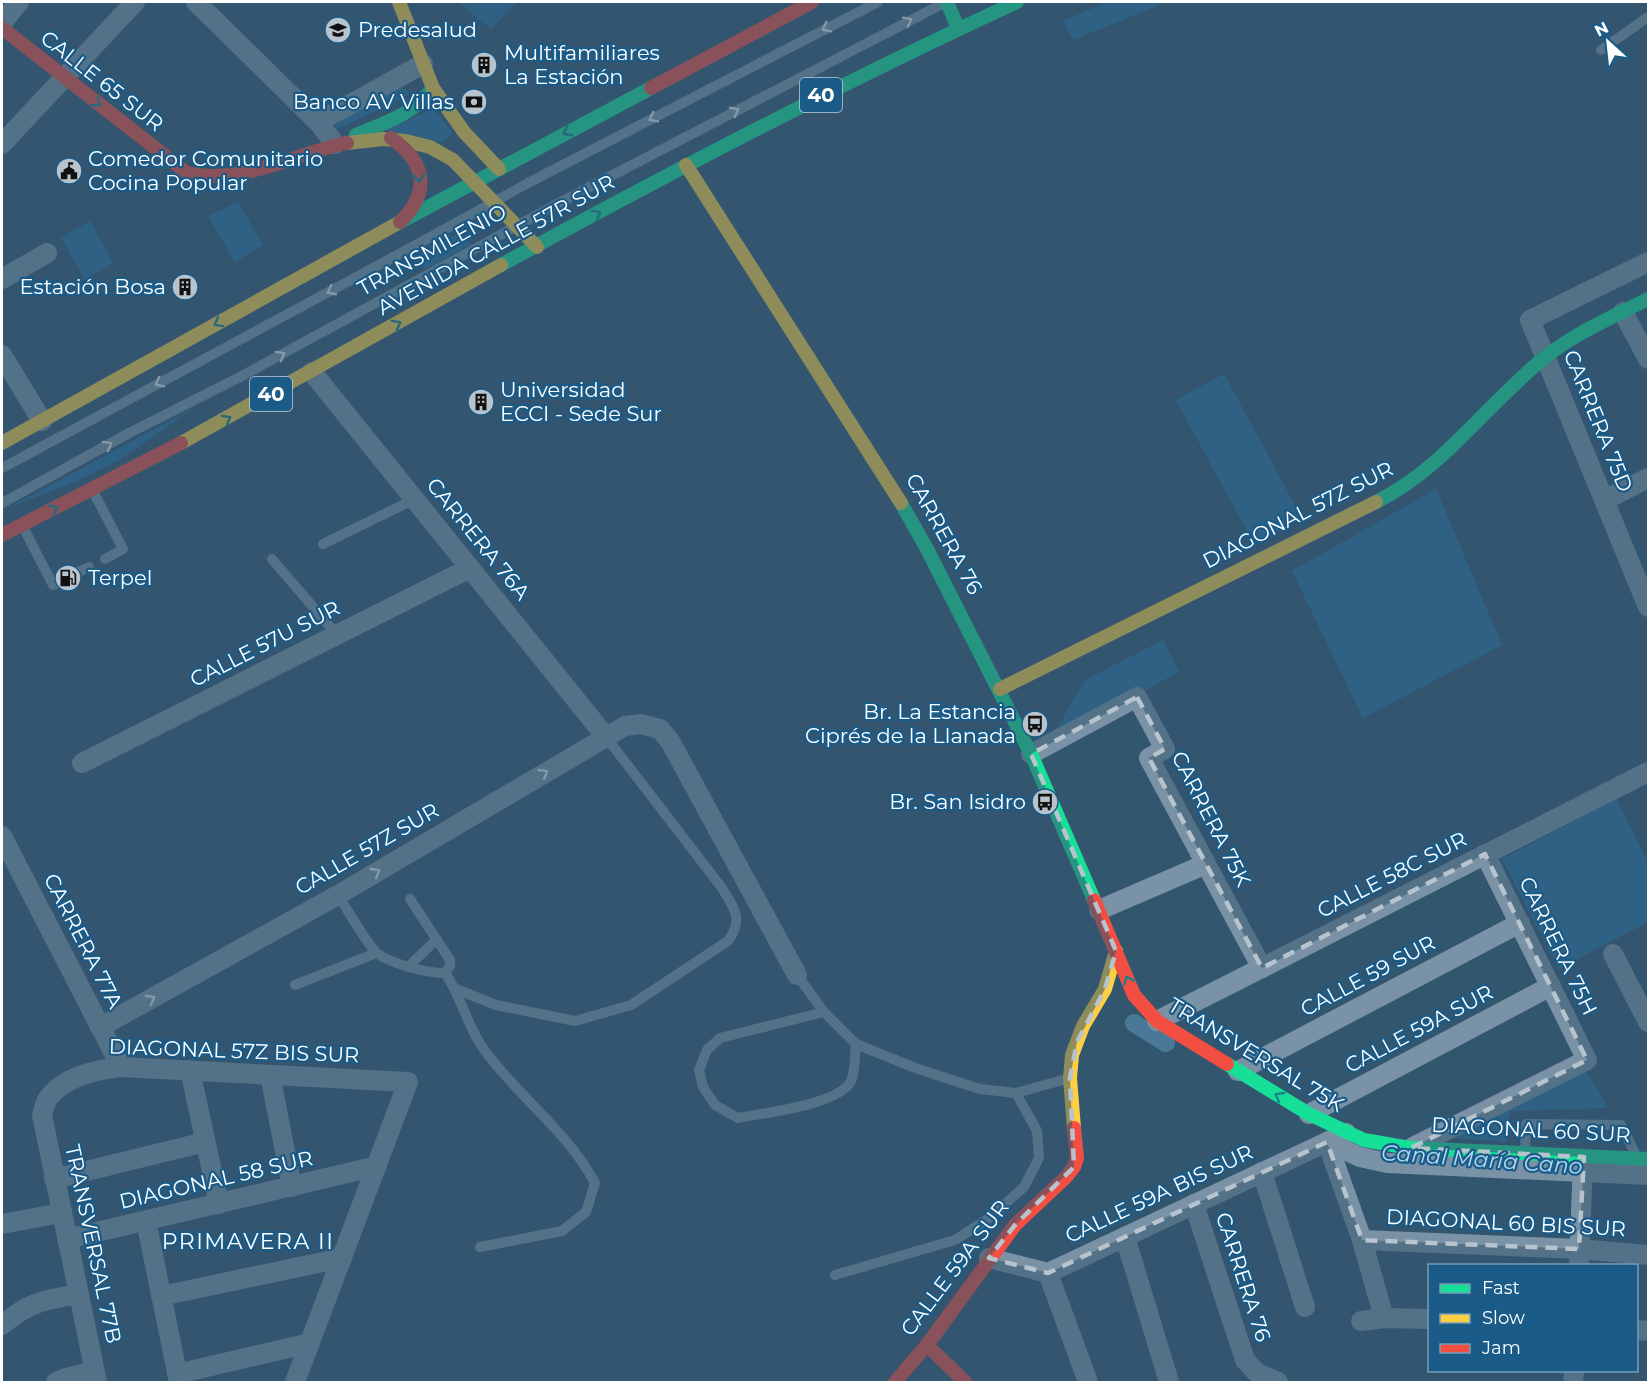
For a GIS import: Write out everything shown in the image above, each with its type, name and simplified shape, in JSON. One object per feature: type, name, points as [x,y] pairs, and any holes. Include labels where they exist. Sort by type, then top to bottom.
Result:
[{"type":"main road","points":[[399,2],[433,88],[464,132],[499,169]]},
{"type":"main road","points":[[2,443],[398,223],[812,2]]},
{"type":"main road","points":[[947,2],[958,28]]},
{"type":"main road","name":"AVENIDA CALLE 57R SUR","points":[[2,535],[153,459],[686,165],[892,59],[958,28],[994,6],[1017,2]]},
{"type":"main road","name":"CALLE 65 SUR","points":[[2,28],[181,170],[194,175],[210,178],[239,174],[335,144]]},
{"type":"main road","points":[[335,144],[412,109],[422,102],[433,88]]},
{"type":"main road","points":[[335,144],[353,140],[391,138],[416,141],[439,150],[465,170],[537,246]]},
{"type":"main road","points":[[391,138],[412,155],[418,166],[421,180],[418,200],[406,217],[398,223]]},
{"type":"main road","name":"CARRERA 76","points":[[686,165],[900,500],[1000,689],[1031,754],[1116,951]]},
{"type":"main road","name":"DIAGONAL 57Z SUR","points":[[1000,689],[1392,494],[1423,472],[1546,356],[1648,299]]},
{"type":"main road","name":"TRANSVERSAL 75K","points":[[1116,951],[1134,995],[1157,1021],[1309,1114],[1346,1134],[1364,1140],[1410,1148]]},
{"type":"main road","name":"CALLE 59A SUR","points":[[895,1383],[927,1345],[1020,1218],[1074,1167],[1077,1158],[1070,1078],[1074,1048],[1083,1026],[1105,989],[1116,951]]},
{"type":"main road","name":"DIAGONAL 60 SUR","points":[[1410,1148],[1525,1154],[1583,1165]]},
{"type":"main road","points":[[927,1345],[965,1383]]},
{"type":"street","points":[[2,23],[19,2]]},
{"type":"street","points":[[2,144],[135,2]]},
{"type":"street","points":[[196,2],[318,122],[335,144]]},
{"type":"street","points":[[318,122],[423,64]]},
{"type":"street","points":[[2,279],[47,252]]},
{"type":"street","name":"CARRERA 75D","points":[[1648,262],[1530,320],[1605,500],[1641,565],[1648,607]]},
{"type":"street","points":[[1623,312],[1648,359]]},
{"type":"street","points":[[2,355],[42,421]]},
{"type":"street","name":"CARRERA 76A","points":[[312,372],[606,737]]},
{"type":"street","points":[[1605,500],[1648,478]]},
{"type":"street","name":"CALLE 57U SUR","points":[[82,763],[470,568]]},
{"type":"street","name":"CARRERA 75K","points":[[1031,754],[1137,697],[1165,749],[1149,758],[1262,968]]},
{"type":"street","name":"CALLE 57Z SUR","points":[[100,1027],[338,895],[625,726],[641,724],[660,729],[670,741],[796,975]]},
{"type":"street","name":"CALLE 58C SUR","points":[[1157,1021],[1648,772]]},
{"type":"street","name":"CARRERA 77A","points":[[2,836],[121,1067]]},
{"type":"street","name":"CARRERA 75H","points":[[1410,1148],[1587,1059],[1485,854]]},
{"type":"street","points":[[1099,910],[1206,864]]},
{"type":"street","name":"CALLE 59 SUR","points":[[1238,1071],[1520,923]]},
{"type":"street","points":[[1612,954],[1648,1022]]},
{"type":"street","name":"CALLE 59A SUR","points":[[1309,1114],[1551,986]]},
{"type":"street","name":"DIAGONAL 57Z BIS SUR","points":[[42,1115],[47,1099],[60,1086],[83,1074],[121,1067],[408,1082],[377,1166]]},
{"type":"street","points":[[190,1070],[219,1204]]},
{"type":"street","points":[[270,1075],[292,1187]]},
{"type":"street","name":"TRANSVERSAL 77B","points":[[42,1115],[95,1377]]},
{"type":"street","name":"CALLE 59A BIS SUR","points":[[1048,1273],[1346,1134]]},
{"type":"street","points":[[54,1179],[205,1142]]},
{"type":"street","points":[[1327,1142],[1362,1240],[1384,1318]]},
{"type":"street","name":"DIAGONAL 60 SUR","points":[[1327,1142],[1360,1157],[1387,1163],[1645,1165]]},
{"type":"street","points":[[1579,1257],[1583,1165]]},
{"type":"street","points":[[295,1383],[377,1166]]},
{"type":"street","name":"DIAGONAL 58 SUR","points":[[67,1239],[377,1166]]},
{"type":"street","points":[[1262,1173],[1305,1307]]},
{"type":"street","name":"CARRERA 76","points":[[1194,1204],[1245,1360],[1257,1373],[1278,1383]]},
{"type":"street","points":[[2,1224],[61,1213]]},
{"type":"street","points":[[146,1221],[178,1378],[310,1343]]},
{"type":"street","points":[[1125,1237],[1169,1383]]},
{"type":"street","name":"DIAGONAL 60 BIS SUR","points":[[1362,1240],[1579,1257],[1648,1255]]},
{"type":"street","points":[[161,1296],[342,1258]]},
{"type":"street","points":[[989,1258],[1048,1273],[1088,1383]]},
{"type":"street","points":[[2,1325],[19,1311],[41,1300],[78,1294]]},
{"type":"street","points":[[1361,1322],[1384,1318],[1428,1319]]},
{"type":"street","points":[[56,1383],[66,1378],[95,1377]]},
{"type":"lane","name":"TRANSMILENIO","points":[[2,468],[493,202],[878,2]]},
{"type":"lane","name":"TRANSMILENIO","points":[[2,503],[131,432],[240,377],[516,226],[947,2]]},
{"type":"lane","points":[[1601,50],[1648,17]]},
{"type":"lane","points":[[93,490],[123,549],[105,559]]},
{"type":"lane","points":[[323,544],[415,499]]},
{"type":"lane","points":[[22,524],[53,585],[60,582]]},
{"type":"lane","points":[[272,559],[337,635]]},
{"type":"lane","points":[[76,573],[89,567]]},
{"type":"lane","points":[[456,989],[496,1005],[576,1022],[631,1005],[728,941],[736,930],[736,914],[722,888],[606,737]]},
{"type":"lane","points":[[338,895],[376,953],[409,966],[434,973],[445,973]]},
{"type":"lane","points":[[410,898],[450,960],[450,966],[445,973]]},
{"type":"lane","points":[[409,966],[437,939]]},
{"type":"lane","points":[[295,985],[376,953]]},
{"type":"lane","points":[[445,973],[456,989],[469,1022],[484,1050],[583,1160],[595,1183],[586,1212],[562,1231],[480,1247]]},
{"type":"lane","points":[[796,975],[824,1012],[856,1044],[918,1070],[980,1089],[1016,1094],[1070,1078]]},
{"type":"lane","points":[[824,1012],[720,1038],[707,1050],[699,1070],[703,1087],[716,1105],[738,1118],[818,1102],[837,1095],[851,1081],[856,1044]]},
{"type":"lane","points":[[835,1275],[955,1240],[988,1219],[1024,1187],[1039,1158],[1037,1131],[1016,1094]]},
{"type":"lane","points":[[1525,1154],[1526,1124],[1621,1125],[1645,1165]]},
{"type":"highlighted area","points":[[1137,697],[1165,749],[1149,758],[1262,968],[1485,854],[1587,1060],[1411,1148],[1584,1157],[1579,1249],[1362,1240],[1327,1142],[1048,1273],[989,1258],[1015,1225],[1074,1167],[1070,1078],[1077,1042],[1105,989],[1116,951],[1031,754]]},
{"type":"shaded area","points":[[458,2],[517,2],[491,29]]},
{"type":"shaded area","points":[[1107,2],[1158,2],[1160,5],[1073,40],[1063,21]]},
{"type":"shaded area","points":[[401,88],[408,93],[406,97],[337,129],[333,120]]},
{"type":"shaded area","points":[[433,109],[453,132],[444,142],[385,130]]},
{"type":"shaded area","points":[[238,202],[263,245],[235,262],[208,216]]},
{"type":"shaded area","points":[[90,221],[113,263],[85,279],[61,238]]},
{"type":"shaded area","points":[[462,231],[470,245],[424,270],[416,257]]},
{"type":"shaded area","points":[[1224,374],[1302,518],[1254,544],[1176,400]]},
{"type":"shaded area","points":[[194,408],[119,460],[77,481],[8,508]]},
{"type":"shaded area","points":[[1436,489],[1502,645],[1363,718],[1292,571]]},
{"type":"shaded area","points":[[1163,640],[1179,672],[1050,740],[1085,680]]},
{"type":"shaded area","points":[[1616,799],[1648,862],[1648,922],[1559,969],[1502,859]]},
{"type":"shaded area","points":[[1583,1066],[1608,1108],[1510,1111],[1506,1142],[1442,1137]]},
{"type":"waterway","name":"Canal María Cano","points":[[1134,1023],[1166,1043]]},
{"type":"traffic: fast","points":[[947,2],[958,28]]},
{"type":"traffic: fast","points":[[501,265],[757,129],[1017,2]]},
{"type":"traffic: fast","points":[[356,135],[408,111],[433,88]]},
{"type":"traffic: fast","points":[[400,222],[651,88]]},
{"type":"traffic: fast","points":[[1376,502],[1400,488],[1444,454],[1523,376],[1556,349],[1594,326],[1648,299]]},
{"type":"traffic: fast","points":[[901,503],[927,549],[1031,754],[1094,900]]},
{"type":"traffic: fast","points":[[1227,1064],[1309,1114],[1364,1140],[1410,1148],[1648,1159]]},
{"type":"traffic: slow","points":[[399,2],[433,88],[464,132],[499,169]]},
{"type":"traffic: slow","points":[[347,143],[383,139],[406,141],[430,147],[453,160],[537,247]]},
{"type":"traffic: slow","points":[[686,165],[901,503]]},
{"type":"traffic: slow","points":[[2,443],[400,222]]},
{"type":"traffic: slow","points":[[181,443],[501,265]]},
{"type":"traffic: slow","points":[[1000,689],[1376,502]]},
{"type":"traffic: slow","points":[[1074,1128],[1070,1078],[1072,1055],[1083,1026],[1105,989],[1116,951]]},
{"type":"traffic: jam","points":[[651,88],[812,2]]},
{"type":"traffic: jam","points":[[2,28],[187,173],[207,176],[248,172],[347,143]]},
{"type":"traffic: jam","points":[[391,138],[412,157],[420,178],[417,200],[400,222]]},
{"type":"traffic: jam","points":[[2,535],[181,443]]},
{"type":"traffic: jam","points":[[1094,900],[1134,995],[1157,1021],[1227,1064]]},
{"type":"traffic: jam","points":[[895,1382],[927,1345],[1015,1225],[1074,1167],[1077,1158],[1074,1128]]},
{"type":"traffic: jam","points":[[927,1345],[965,1382]]},
{"type":"place","name":"Predesalud","points":[[338,30]]},
{"type":"place","name":"Multifamiliares La Estación","points":[[484,65]]},
{"type":"place","name":"Banco AV Villas","points":[[474,102]]},
{"type":"place","name":"Comedor Comunitario Cocina Popular","points":[[69,171]]},
{"type":"place","name":"Estación Bosa","points":[[185,287]]},
{"type":"place","name":"Universidad ECCI - Sede Sur","points":[[481,402]]},
{"type":"place","name":"Terpel","points":[[68,578]]},
{"type":"place","name":"Br. La Estancia Ciprés de la Llanada","points":[[1035,724]]},
{"type":"place","name":"Br. San Isidro","points":[[1045,802]]},
{"type":"district","name":"PRIMAVERA II","points":[[248,1241]]}]
